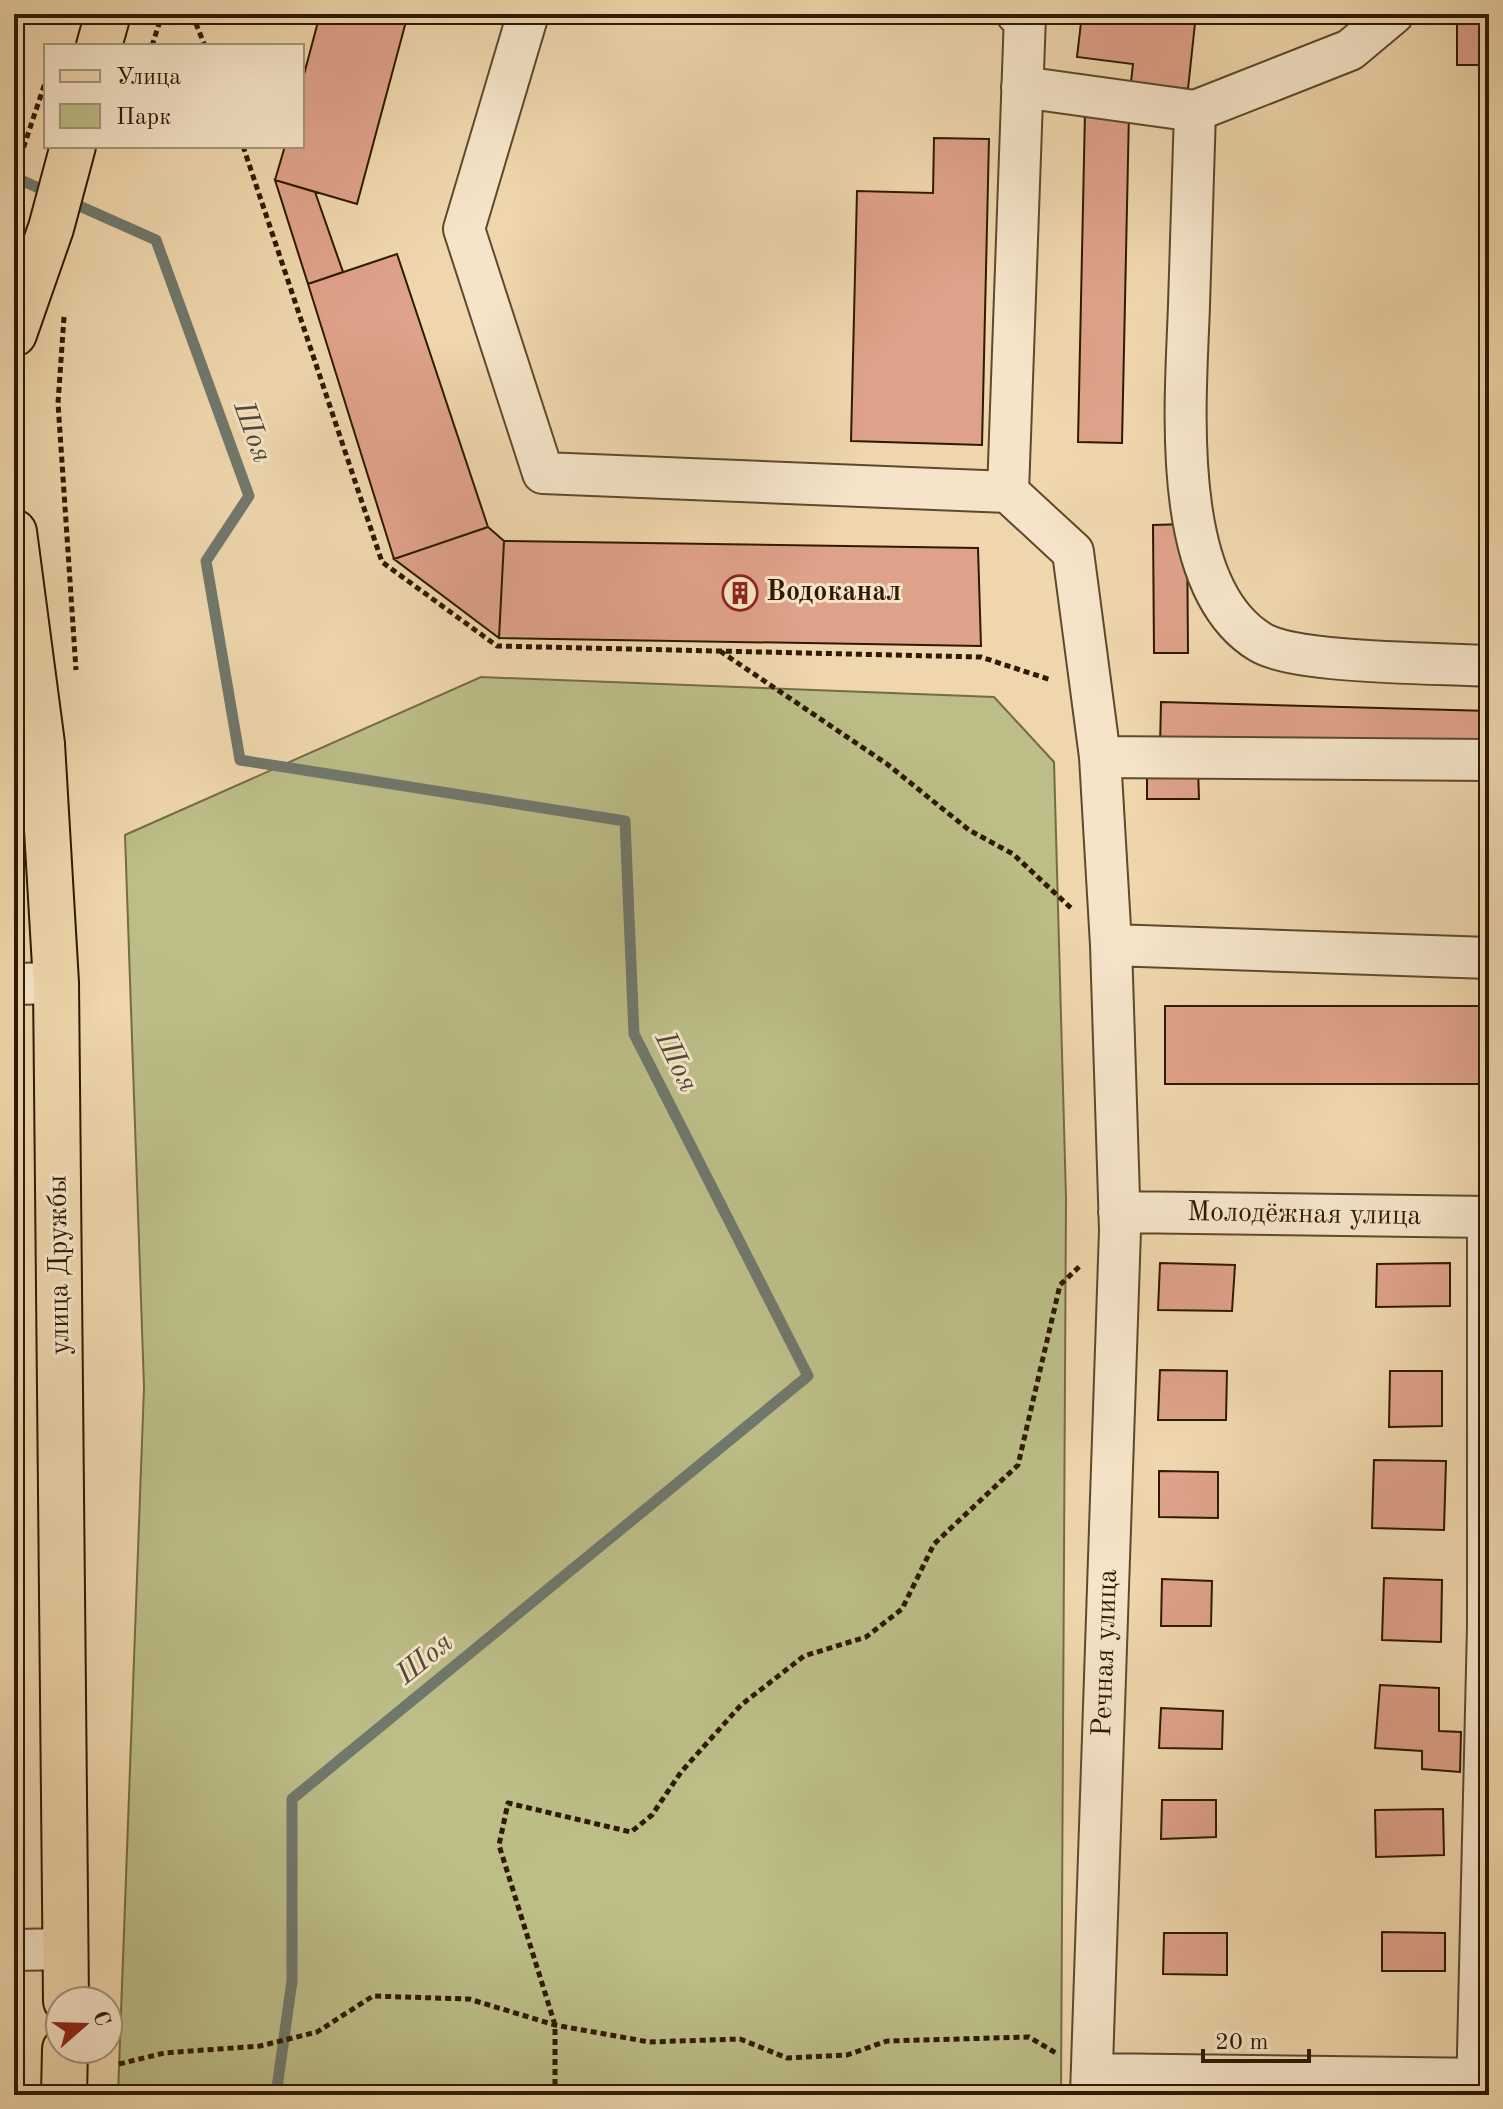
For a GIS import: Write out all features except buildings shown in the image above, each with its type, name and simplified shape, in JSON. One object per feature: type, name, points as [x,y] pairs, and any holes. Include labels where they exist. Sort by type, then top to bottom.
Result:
[{"type":"main road","points":[[100,44],[108,14]]},
{"type":"main road","points":[[14,334],[51,228],[72,148]]},
{"type":"main road","name":"улица Дружбы","points":[[14,532],[42,744],[35,983],[66,1985]]},
{"type":"main road","points":[[64,2095],[65,2065]]},
{"type":"street","points":[[528,14],[464,229],[543,473],[1008,492],[1022,14]]},
{"type":"street","points":[[1022,87],[1195,111],[1350,50],[1393,14]]},
{"type":"street","points":[[1195,111],[1184,460],[1198,548],[1224,607],[1261,643],[1306,655],[1489,666]]},
{"type":"street","name":"Речная улица","points":[[1008,492],[1073,552],[1100,757],[1111,945],[1120,1221],[1092,2085]]},
{"type":"street","points":[[1100,757],[1489,760]]},
{"type":"street","points":[[1111,945],[1489,958]]},
{"type":"street","points":[[1092,2085],[1481,2084],[1488,1626],[1489,1217]]},
{"type":"street","name":"Молодёжная улица","points":[[1120,1221],[1489,1217]]},
{"type":"street","points":[[14,1950],[67,1949]]},
{"type":"path","points":[[153,44],[162,14]]},
{"type":"path","points":[[192,14],[204,44]]},
{"type":"path","points":[[14,176],[44,86]]},
{"type":"path","points":[[244,148],[382,562],[497,646],[981,657],[1090,693]]},
{"type":"path","points":[[65,311],[58,403],[76,684]]},
{"type":"path","points":[[720,651],[887,764],[969,830],[1013,854],[1111,945]]},
{"type":"path","points":[[555,2095],[555,2025],[499,1845],[508,1803],[631,1832],[652,1815],[681,1772],[741,1705],[804,1656],[866,1637],[902,1609],[934,1544],[1018,1465],[1060,1285],[1120,1221]]},
{"type":"path","points":[[124,2063],[164,2053],[260,2046],[317,2032],[373,1996],[469,1999],[555,2025],[649,2042],[740,2039],[787,2058],[847,2055],[887,2041],[1029,2037],[1092,2085]]},
{"type":"green space","points":[[481,677],[994,697],[1054,762],[1066,1198],[1061,2095],[118,2095],[119,2065],[124,2065],[122,1985],[144,1387],[125,835]]},
{"type":"waterway","name":"Шоя","points":[[14,177],[50,193]]},
{"type":"waterway","name":"Шоя","points":[[66,200],[156,240],[249,496],[206,561],[240,760],[625,821],[634,1034],[808,1376],[292,1799],[292,1981],[276,2095]]},
{"type":"place","name":"Водоканал","points":[[740,593]]}]
